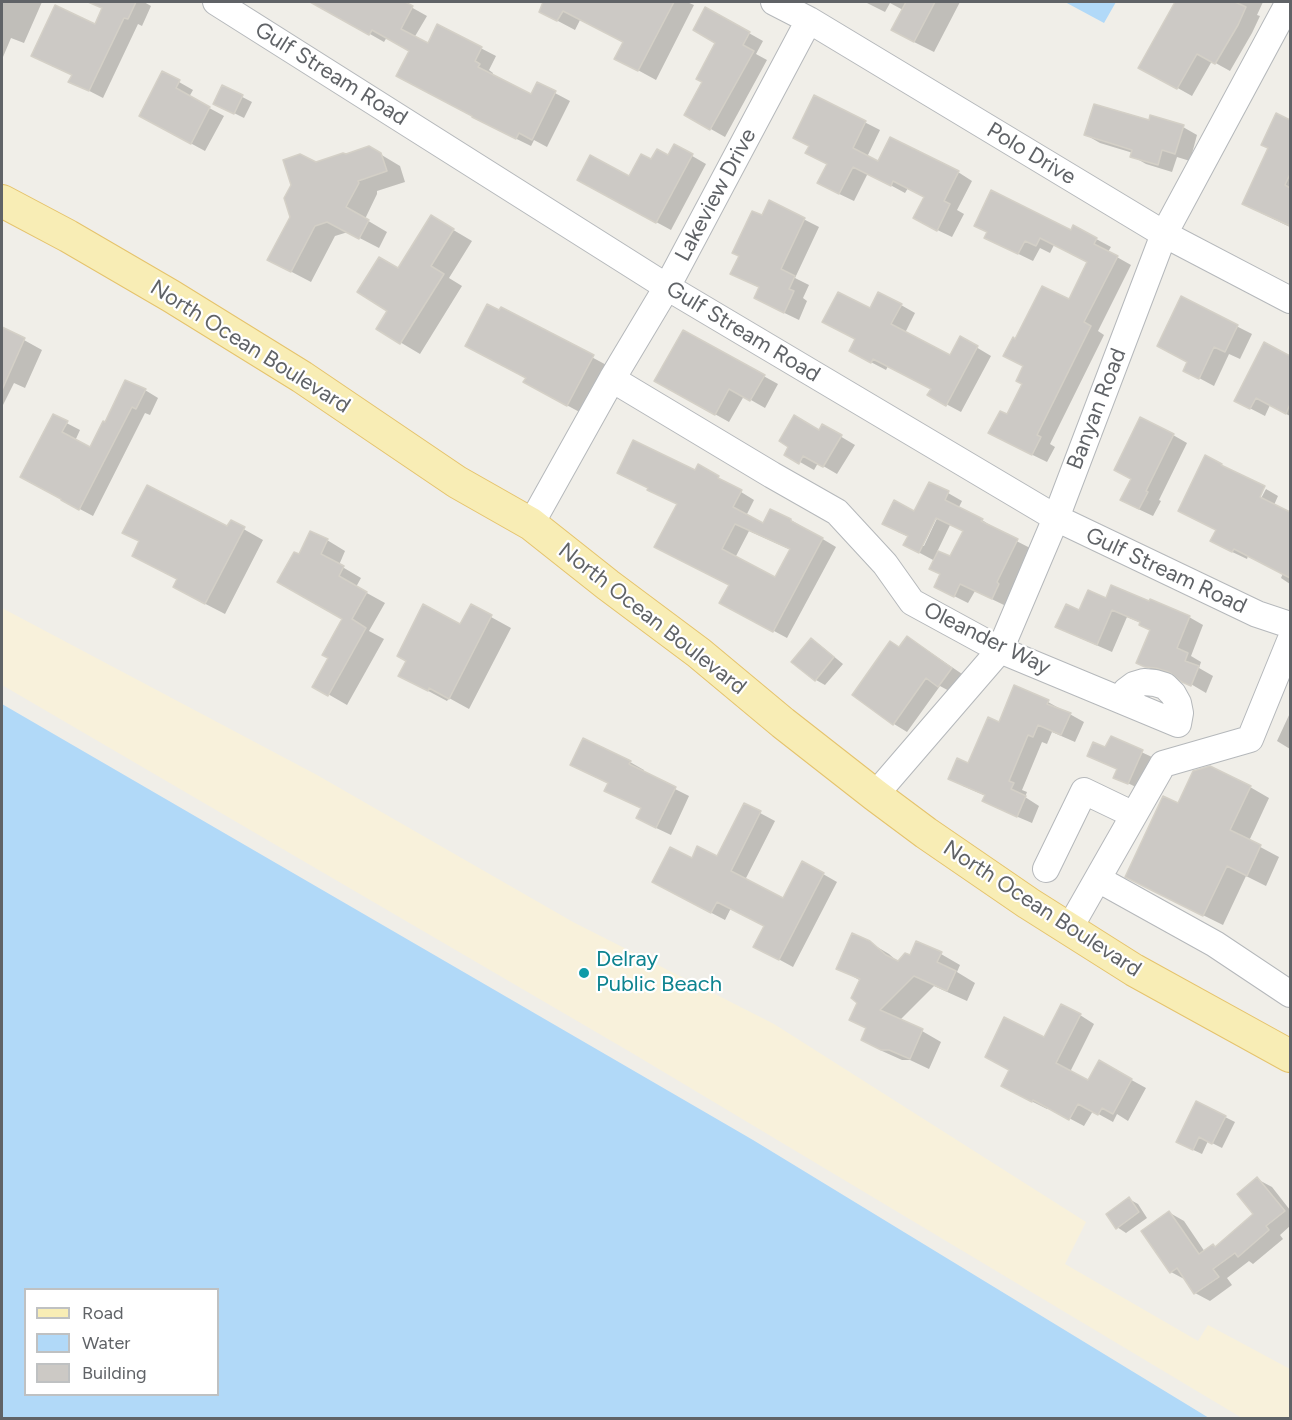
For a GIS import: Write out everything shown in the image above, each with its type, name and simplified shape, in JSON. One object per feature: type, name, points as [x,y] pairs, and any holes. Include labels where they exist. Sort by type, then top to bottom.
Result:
[{"type":"main road","name":"North Ocean Boulevard","points":[[2,201],[68,236],[171,296],[302,377],[457,482],[531,524],[699,653],[875,795],[926,833],[1012,892],[1134,970],[1290,1056]]},
{"type":"street","name":"Gulf Stream Road","points":[[216,2],[667,287],[1056,518],[1257,614],[1290,625]]},
{"type":"street","name":"Polo Drive","points":[[774,2],[1164,234],[1290,300]]},
{"type":"street","name":"Banyan Road","points":[[875,795],[1000,650],[1056,518],[1164,234],[1289,2]]},
{"type":"street","name":"Lakeview Drive","points":[[531,524],[612,379],[667,287],[809,21]]},
{"type":"street","name":"Oleander Way","points":[[612,379],[837,512],[885,564],[912,602],[1000,650],[1178,724]]},
{"type":"street","points":[[1069,929],[1163,764],[1251,739],[1285,672],[1290,641]]},
{"type":"street","points":[[1046,869],[1084,791],[1134,815]]},
{"type":"street","points":[[1098,879],[1215,944],[1290,994]]},
{"type":"sand","name":"Delray Public Beach","points":[[2,608],[317,775],[573,922],[774,1024],[1086,1222],[1065,1264],[1198,1341],[1208,1325],[1290,1369],[1290,1418],[1242,1418],[632,1053],[2,685]]},
{"type":"water","points":[[1065,2],[1116,2],[1104,23]]},
{"type":"water","points":[[2,704],[753,1140],[1209,1418],[2,1418]]},
{"type":"building","points":[[88,2],[136,2],[128,19],[124,18],[89,91],[68,82],[72,75],[31,56],[55,5],[95,24],[102,8]]},
{"type":"building","points":[[310,2],[405,2],[413,6],[401,29],[428,43],[437,24],[482,47],[475,61],[480,64],[478,67],[531,94],[537,82],[556,91],[532,140],[519,133],[516,139],[396,76],[409,51],[372,30],[369,35]]},
{"type":"building","points":[[543,2],[674,2],[638,71],[614,59],[623,42],[563,11],[557,21],[539,12]]},
{"type":"building","points":[[906,2],[935,2],[914,42],[891,30]]},
{"type":"building","points":[[1175,2],[1235,2],[1246,7],[1215,64],[1197,54],[1177,89],[1138,68]]},
{"type":"building","points":[[705,7],[750,32],[743,45],[754,51],[710,130],[684,115],[702,82],[696,79],[715,43],[693,30]]},
{"type":"building","points":[[162,71],[180,80],[176,88],[210,107],[191,144],[139,116]]},
{"type":"building","points":[[222,85],[243,95],[234,114],[213,104]]},
{"type":"building","points":[[814,95],[866,121],[853,148],[878,161],[890,137],[959,171],[944,201],[950,204],[937,231],[913,218],[924,197],[893,181],[891,186],[853,167],[839,194],[817,183],[827,164],[805,153],[809,146],[793,138]]},
{"type":"building","points":[[1094,104],[1149,120],[1150,115],[1184,125],[1175,154],[1162,150],[1158,165],[1130,157],[1132,150],[1084,135]]},
{"type":"building","points":[[1276,113],[1290,120],[1290,174],[1285,185],[1290,188],[1290,226],[1242,204],[1268,148],[1261,145]]},
{"type":"building","points":[[674,144],[693,154],[656,223],[577,180],[590,155],[629,176],[641,154],[651,159],[657,149],[668,155]]},
{"type":"building","points":[[369,146],[381,153],[387,171],[358,181],[346,207],[369,220],[359,239],[327,222],[315,226],[291,272],[267,260],[290,217],[284,198],[291,185],[283,160],[300,154],[316,162]]},
{"type":"building","points":[[991,190],[1071,230],[1073,225],[1097,238],[1094,244],[1118,256],[1084,322],[1091,326],[1037,435],[1041,437],[1032,455],[988,433],[1000,411],[1007,414],[1022,384],[1016,381],[1023,366],[1003,356],[1013,337],[1015,339],[1042,286],[1069,299],[1087,262],[1040,238],[1036,246],[1025,241],[1018,254],[984,238],[987,232],[974,226]]},
{"type":"building","points":[[769,200],[805,218],[781,269],[795,276],[789,289],[794,291],[784,313],[754,298],[759,287],[730,274],[739,256],[732,253],[752,211],[762,215]]},
{"type":"building","points":[[431,215],[454,229],[431,266],[444,274],[400,344],[376,329],[387,311],[357,292],[379,257],[398,268]]},
{"type":"building","points":[[838,292],[870,308],[878,292],[902,304],[891,324],[950,355],[960,336],[978,346],[946,406],[927,395],[931,389],[873,359],[871,363],[849,351],[855,339],[822,322]]},
{"type":"building","points":[[1181,296],[1238,325],[1225,352],[1214,347],[1199,379],[1183,371],[1187,362],[1157,346]]},
{"type":"building","points":[[487,304],[499,310],[501,307],[594,355],[567,406],[523,382],[526,378],[465,346]]},
{"type":"building","points":[[2,327],[25,338],[2,390]]},
{"type":"building","points":[[683,330],[765,375],[750,401],[729,389],[715,415],[654,381]]},
{"type":"building","points":[[1264,342],[1290,356],[1290,404],[1286,414],[1256,398],[1250,409],[1234,401]]},
{"type":"building","points":[[125,380],[146,389],[136,409],[132,407],[79,510],[20,477],[53,414],[68,421],[62,432],[90,447]]},
{"type":"building","points":[[794,415],[819,430],[822,424],[842,435],[823,467],[803,456],[799,464],[784,455],[788,447],[779,441]]},
{"type":"building","points":[[1140,417],[1174,434],[1139,509],[1120,500],[1131,479],[1114,470]]},
{"type":"building","points":[[633,440],[695,470],[698,464],[719,476],[718,478],[742,490],[733,507],[763,523],[770,509],[823,538],[773,632],[719,603],[729,585],[654,547],[677,504],[617,473]],"holes":[[[735,524],[790,549],[775,577],[722,549]]]},
{"type":"building","points":[[1205,455],[1265,486],[1260,497],[1290,512],[1290,578],[1234,549],[1232,552],[1210,541],[1216,530],[1178,511]]},
{"type":"building","points":[[929,482],[949,491],[945,500],[1018,539],[997,582],[999,584],[992,599],[960,584],[954,597],[934,587],[940,574],[929,569],[938,551],[950,556],[963,531],[936,518],[919,553],[903,545],[908,536],[882,524],[894,500],[914,511]]},
{"type":"building","points":[[147,485],[227,526],[231,520],[245,527],[205,604],[173,587],[177,579],[132,556],[139,541],[122,533]]},
{"type":"building","points":[[310,531],[328,539],[321,554],[344,566],[339,576],[367,592],[352,619],[366,628],[328,696],[312,687],[328,658],[322,655],[342,619],[277,582],[294,552],[299,554]]},
{"type":"building","points":[[1111,585],[1190,616],[1177,648],[1188,653],[1185,661],[1199,666],[1191,686],[1169,672],[1136,663],[1150,630],[1139,625],[1140,622],[1112,610],[1097,645],[1055,627],[1066,604],[1079,610],[1088,590],[1106,598]]},
{"type":"building","points":[[423,604],[460,624],[471,604],[492,615],[449,699],[429,688],[428,691],[398,676],[406,661],[397,656]]},
{"type":"building","points":[[907,636],[952,668],[938,687],[926,678],[893,725],[852,695],[890,641],[899,647]]},
{"type":"building","points":[[811,638],[834,657],[815,681],[791,662]]},
{"type":"building","points":[[1014,685],[1049,700],[1047,704],[1071,713],[1061,735],[1038,725],[1033,737],[1028,735],[1009,781],[1014,783],[1011,789],[1026,796],[1017,817],[982,801],[985,795],[948,779],[957,758],[968,763],[988,717],[999,722]]},
{"type":"building","points":[[1111,736],[1143,750],[1128,784],[1113,778],[1117,769],[1087,756],[1093,742],[1105,747]]},
{"type":"building","points":[[583,738],[631,761],[629,764],[676,787],[656,828],[636,818],[641,808],[604,791],[608,783],[570,765]]},
{"type":"building","points":[[1210,766],[1251,786],[1230,830],[1261,845],[1247,876],[1227,866],[1203,916],[1125,877],[1163,796],[1178,803],[1193,771]]},
{"type":"building","points":[[744,803],[761,811],[731,871],[783,898],[802,861],[824,873],[779,960],[753,947],[764,926],[717,902],[711,913],[652,882],[670,847],[692,858],[697,846],[717,856]]},
{"type":"building","points":[[852,933],[870,941],[886,955],[898,961],[905,953],[910,955],[916,941],[942,952],[937,962],[956,971],[947,991],[914,976],[880,1010],[923,1029],[910,1059],[889,1050],[881,1050],[861,1040],[866,1028],[849,1020],[857,1003],[851,998],[860,979],[836,969]]},
{"type":"building","points":[[1061,1004],[1081,1014],[1056,1063],[1088,1080],[1099,1060],[1132,1079],[1113,1114],[1102,1108],[1098,1115],[1078,1104],[1069,1120],[1001,1086],[1009,1070],[985,1057],[1004,1017],[1044,1037]]},
{"type":"building","points":[[1196,1101],[1226,1116],[1212,1144],[1199,1137],[1193,1150],[1176,1142]]},
{"type":"building","points":[[1257,1177],[1285,1211],[1266,1226],[1269,1230],[1238,1257],[1235,1253],[1213,1269],[1219,1277],[1194,1294],[1177,1268],[1170,1273],[1141,1231],[1169,1211],[1199,1254],[1213,1244],[1215,1247],[1253,1214],[1237,1194]]},
{"type":"building","points":[[1129,1197],[1139,1212],[1116,1229],[1106,1214]]},
{"type":"place","name":"Delray Public Beach","points":[[584,973]]}]
